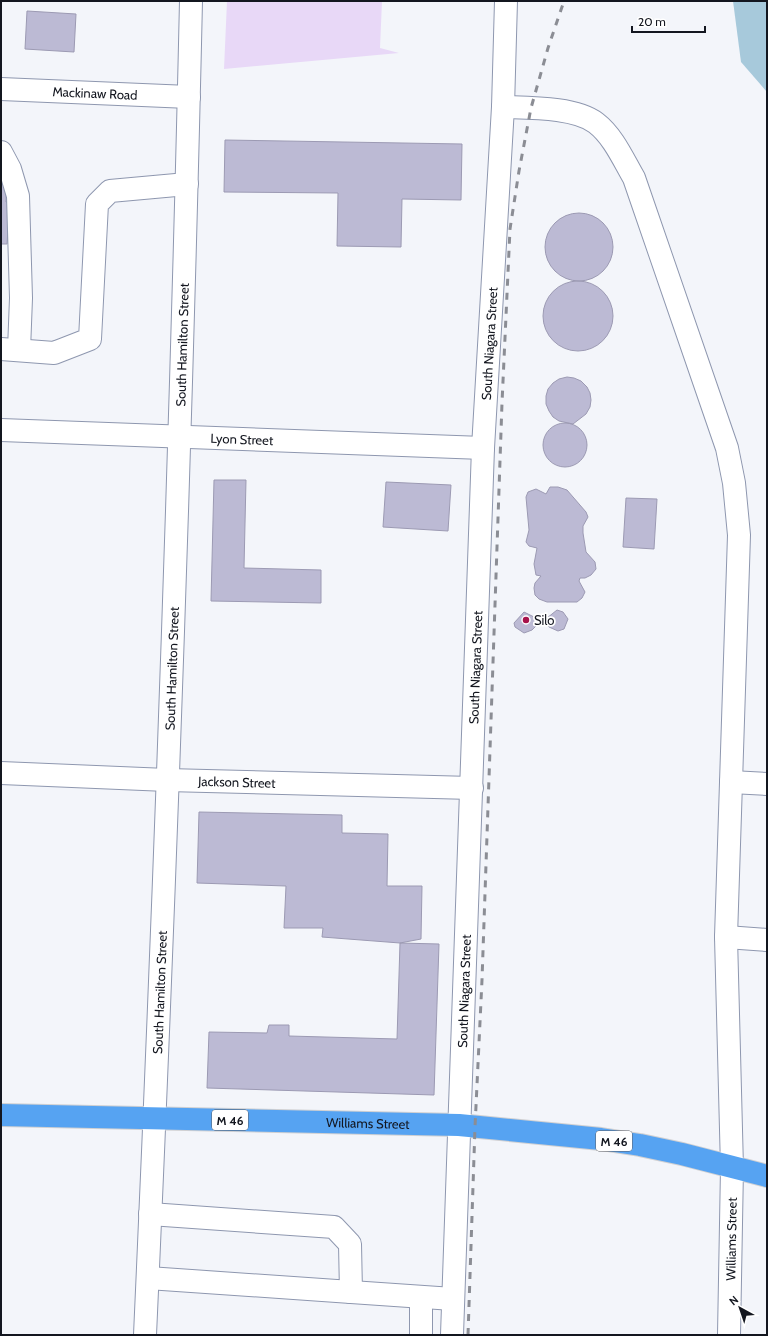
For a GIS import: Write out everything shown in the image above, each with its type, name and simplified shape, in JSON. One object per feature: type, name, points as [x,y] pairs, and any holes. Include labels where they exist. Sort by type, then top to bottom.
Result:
[{"type":"highway","name":"Williams Street","points":[[1,1115],[459,1125],[632,1143],[767,1176]]},
{"type":"street","name":"South Hamilton Street","points":[[146,1335],[179,436],[191,1]]},
{"type":"street","name":"South Niagara Street","points":[[452,1335],[483,448],[504,107],[506,1]]},
{"type":"street","name":"Mackinaw Road","points":[[1,89],[189,97]]},
{"type":"street","points":[[504,107],[574,112],[596,122],[612,140],[634,178],[727,448],[734,483],[739,535],[726,938],[732,1168]]},
{"type":"street","points":[[1,152],[10,169],[18,196],[20,298],[10,349],[54,353],[90,339],[97,204],[110,191],[186,184]]},
{"type":"street","name":"Lyon Street","points":[[1,430],[483,448]]},
{"type":"street","name":"Jackson Street","points":[[1,773],[167,780],[472,788]]},
{"type":"street","points":[[731,782],[767,784]]},
{"type":"street","points":[[726,938],[767,940]]},
{"type":"street","name":"Williams Street","points":[[730,1335],[732,1168]]},
{"type":"street","points":[[150,1214],[334,1226],[350,1244],[351,1292]]},
{"type":"street","points":[[148,1278],[421,1298],[453,1299]]},
{"type":"street","points":[[421,1298],[421,1335]]},
{"type":"shaded area","points":[[227,1],[382,1],[380,48],[399,53],[224,69]]},
{"type":"water","points":[[733,1],[767,1],[767,92],[741,62]]},
{"type":"building","points":[[27,11],[76,14],[74,52],[25,49]]},
{"type":"building","points":[[225,140],[462,144],[461,200],[402,199],[401,247],[337,246],[338,193],[224,192]]},
{"type":"building","points":[[1,179],[7,179],[6,202],[10,202],[7,244],[1,244]]},
{"type":"building","points":[[579,213],[592,216],[603,223],[610,234],[613,247],[610,260],[603,271],[592,278],[579,281],[566,278],[555,271],[548,260],[545,247],[548,234],[555,223],[566,216]]},
{"type":"building","points":[[578,281],[597,287],[607,297],[613,316],[607,335],[597,345],[578,351],[559,345],[549,335],[543,316],[549,297],[559,287]]},
{"type":"building","points":[[567,377],[581,381],[587,387],[591,400],[590,407],[586,414],[573,424],[559,421],[553,417],[546,404],[548,389],[559,379]]},
{"type":"building","points":[[561,423],[569,423],[581,429],[587,441],[587,449],[581,461],[569,467],[561,467],[549,461],[543,449],[543,441],[549,429]]},
{"type":"building","points":[[214,480],[246,480],[244,568],[321,570],[321,603],[211,601]]},
{"type":"building","points":[[386,482],[451,485],[448,531],[383,527]]},
{"type":"building","points":[[550,487],[558,487],[567,490],[586,512],[588,517],[583,526],[583,533],[586,552],[595,562],[596,569],[591,575],[585,578],[580,578],[579,581],[585,592],[582,598],[577,602],[547,602],[539,599],[535,595],[535,583],[541,576],[536,575],[534,564],[537,548],[529,546],[526,542],[529,530],[526,497],[528,492],[536,489],[546,494]]},
{"type":"building","points":[[626,498],[657,499],[654,549],[623,547]]},
{"type":"building","name":"Silo","points":[[557,610],[563,612],[568,619],[564,629],[558,631],[549,627],[546,620]]},
{"type":"building","name":"Silo","points":[[524,612],[534,617],[538,624],[532,630],[524,633],[515,627],[514,623]]},
{"type":"building","points":[[199,812],[342,815],[342,833],[388,834],[387,886],[422,886],[421,939],[400,943],[322,937],[323,928],[284,928],[286,886],[197,883]]},
{"type":"building","points":[[400,943],[439,944],[434,1095],[207,1088],[209,1032],[267,1033],[269,1025],[289,1025],[289,1036],[397,1039]]},
{"type":"railway","points":[[468,1335],[502,403],[510,229],[531,108],[548,48],[564,1]]},
{"type":"place","name":"Silo","points":[[526,620]]}]
